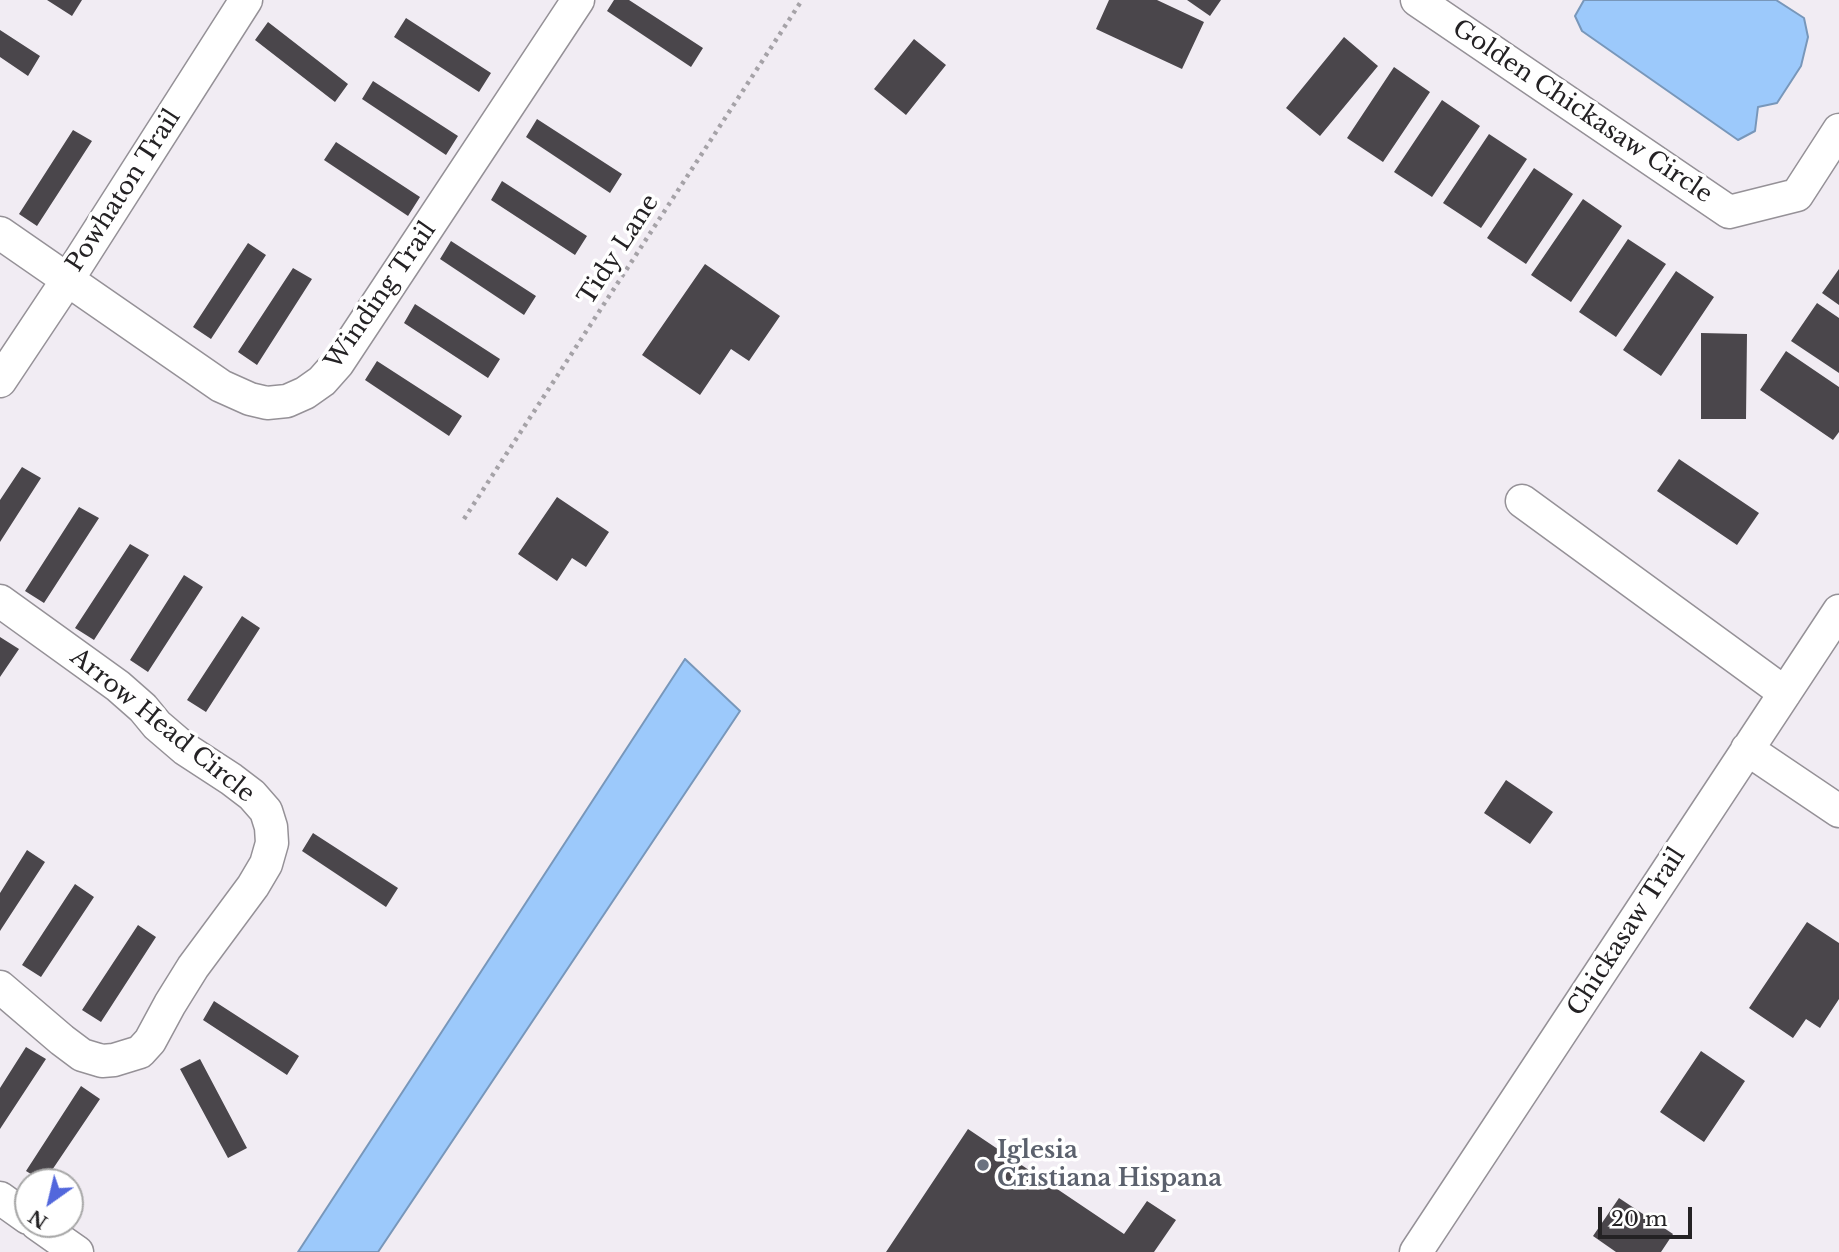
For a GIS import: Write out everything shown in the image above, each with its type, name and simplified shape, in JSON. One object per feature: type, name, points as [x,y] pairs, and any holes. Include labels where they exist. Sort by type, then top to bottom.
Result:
[{"type":"street","name":"Powhaton Trail","points":[[0,381],[246,0]]},
{"type":"street","name":"Winding Trail","points":[[0,233],[221,386],[250,399],[267,403],[287,401],[322,381],[356,339],[578,0]]},
{"type":"street","name":"Golden Chickasaw Circle","points":[[1416,0],[1729,212],[1797,195],[1839,130]]},
{"type":"street","points":[[1522,501],[1785,693]]},
{"type":"street","name":"Arrow Head Circle","points":[[0,601],[118,686],[185,749],[252,795],[266,811],[272,843],[266,864],[253,886],[193,967],[150,1041],[140,1052],[102,1061],[82,1055],[0,987]]},
{"type":"street","name":"Chickasaw Trail","points":[[1416,1252],[1839,611]]},
{"type":"street","points":[[1747,750],[1839,811]]},
{"type":"street","points":[[56,1238],[76,1252]]},
{"type":"path","name":"Tidy Lane","points":[[464,519],[802,0]]},
{"type":"water","points":[[1584,0],[1776,0],[1804,18],[1808,37],[1801,66],[1777,103],[1758,107],[1755,131],[1738,140],[1582,31],[1575,16]]},
{"type":"water","points":[[685,659],[740,711],[378,1252],[298,1252]]},
{"type":"building","points":[[47,0],[82,0],[72,16]]},
{"type":"building","points":[[614,0],[629,0],[703,48],[691,67],[607,11]]},
{"type":"building","points":[[1109,0],[1157,0],[1204,22],[1182,69],[1096,29]]},
{"type":"building","points":[[1187,0],[1221,0],[1210,16]]},
{"type":"building","points":[[406,18],[491,73],[479,92],[394,37]]},
{"type":"building","points":[[268,22],[348,84],[335,102],[255,40]]},
{"type":"building","points":[[0,30],[40,56],[28,76],[0,57]]},
{"type":"building","points":[[1344,37],[1378,66],[1320,136],[1286,108]]},
{"type":"building","points":[[914,39],[946,65],[906,115],[874,89]]},
{"type":"building","points":[[1394,67],[1430,92],[1383,162],[1347,138]]},
{"type":"building","points":[[373,81],[458,136],[446,155],[362,99]]},
{"type":"building","points":[[1442,100],[1480,126],[1432,197],[1394,172]]},
{"type":"building","points":[[537,119],[622,174],[610,193],[526,137]]},
{"type":"building","points":[[73,130],[92,141],[37,226],[19,214]]},
{"type":"building","points":[[1489,134],[1527,159],[1481,228],[1443,203]]},
{"type":"building","points":[[336,142],[420,197],[408,216],[324,160]]},
{"type":"building","points":[[1534,168],[1573,194],[1526,264],[1487,238]]},
{"type":"building","points":[[502,181],[587,236],[575,255],[491,200]]},
{"type":"building","points":[[1583,199],[1622,226],[1571,302],[1531,275]]},
{"type":"building","points":[[1628,239],[1666,264],[1616,337],[1579,312]]},
{"type":"building","points":[[451,241],[536,296],[524,315],[440,259]]},
{"type":"building","points":[[248,243],[266,255],[211,339],[193,327]]},
{"type":"building","points":[[705,264],[780,316],[749,361],[731,349],[700,395],[642,355]]},
{"type":"building","points":[[293,268],[312,279],[257,365],[238,352]]},
{"type":"building","points":[[1839,269],[1839,305],[1822,293]]},
{"type":"building","points":[[1676,271],[1714,297],[1661,376],[1623,350]]},
{"type":"building","points":[[1817,303],[1839,318],[1839,373],[1791,341]]},
{"type":"building","points":[[415,304],[500,359],[488,378],[404,323]]},
{"type":"building","points":[[1701,333],[1747,334],[1746,419],[1701,419]]},
{"type":"building","points":[[1786,351],[1839,387],[1839,432],[1833,440],[1760,390]]},
{"type":"building","points":[[377,361],[462,416],[449,436],[365,380]]},
{"type":"building","points":[[1679,459],[1759,513],[1737,545],[1657,491]]},
{"type":"building","points":[[22,467],[41,478],[0,542],[0,500]]},
{"type":"building","points":[[557,497],[609,532],[586,567],[572,558],[557,581],[518,554]]},
{"type":"building","points":[[79,507],[99,518],[44,603],[25,591]]},
{"type":"building","points":[[130,544],[149,555],[94,640],[75,628]]},
{"type":"building","points":[[184,575],[203,587],[148,672],[130,660]]},
{"type":"building","points":[[242,616],[260,628],[206,712],[187,700]]},
{"type":"building","points":[[0,637],[19,649],[0,677]]},
{"type":"building","points":[[1506,780],[1553,812],[1530,844],[1484,813]]},
{"type":"building","points":[[313,833],[398,888],[386,907],[302,851]]},
{"type":"building","points":[[27,850],[45,862],[0,931],[0,893]]},
{"type":"building","points":[[75,884],[94,897],[41,977],[22,965]]},
{"type":"building","points":[[1807,922],[1839,943],[1839,999],[1820,1028],[1806,1019],[1793,1038],[1749,1008]]},
{"type":"building","points":[[138,925],[156,937],[101,1022],[82,1010]]},
{"type":"building","points":[[214,1001],[299,1056],[287,1075],[203,1020]]},
{"type":"building","points":[[26,1047],[46,1059],[0,1129],[0,1088]]},
{"type":"building","points":[[1701,1051],[1745,1081],[1704,1142],[1660,1112]]},
{"type":"building","points":[[200,1059],[247,1148],[228,1158],[180,1069]]},
{"type":"building","points":[[81,1086],[100,1099],[53,1168],[28,1168]]},
{"type":"building","name":"Iglesia Cristiana Hispana","points":[[968,1129],[1124,1234],[1147,1201],[1176,1220],[1154,1252],[886,1252]]},
{"type":"building","points":[[1619,1198],[1673,1234],[1661,1252],[1616,1252],[1593,1236]]},
{"type":"place","name":"Iglesia Cristiana Hispana","points":[[983,1165]]}]
